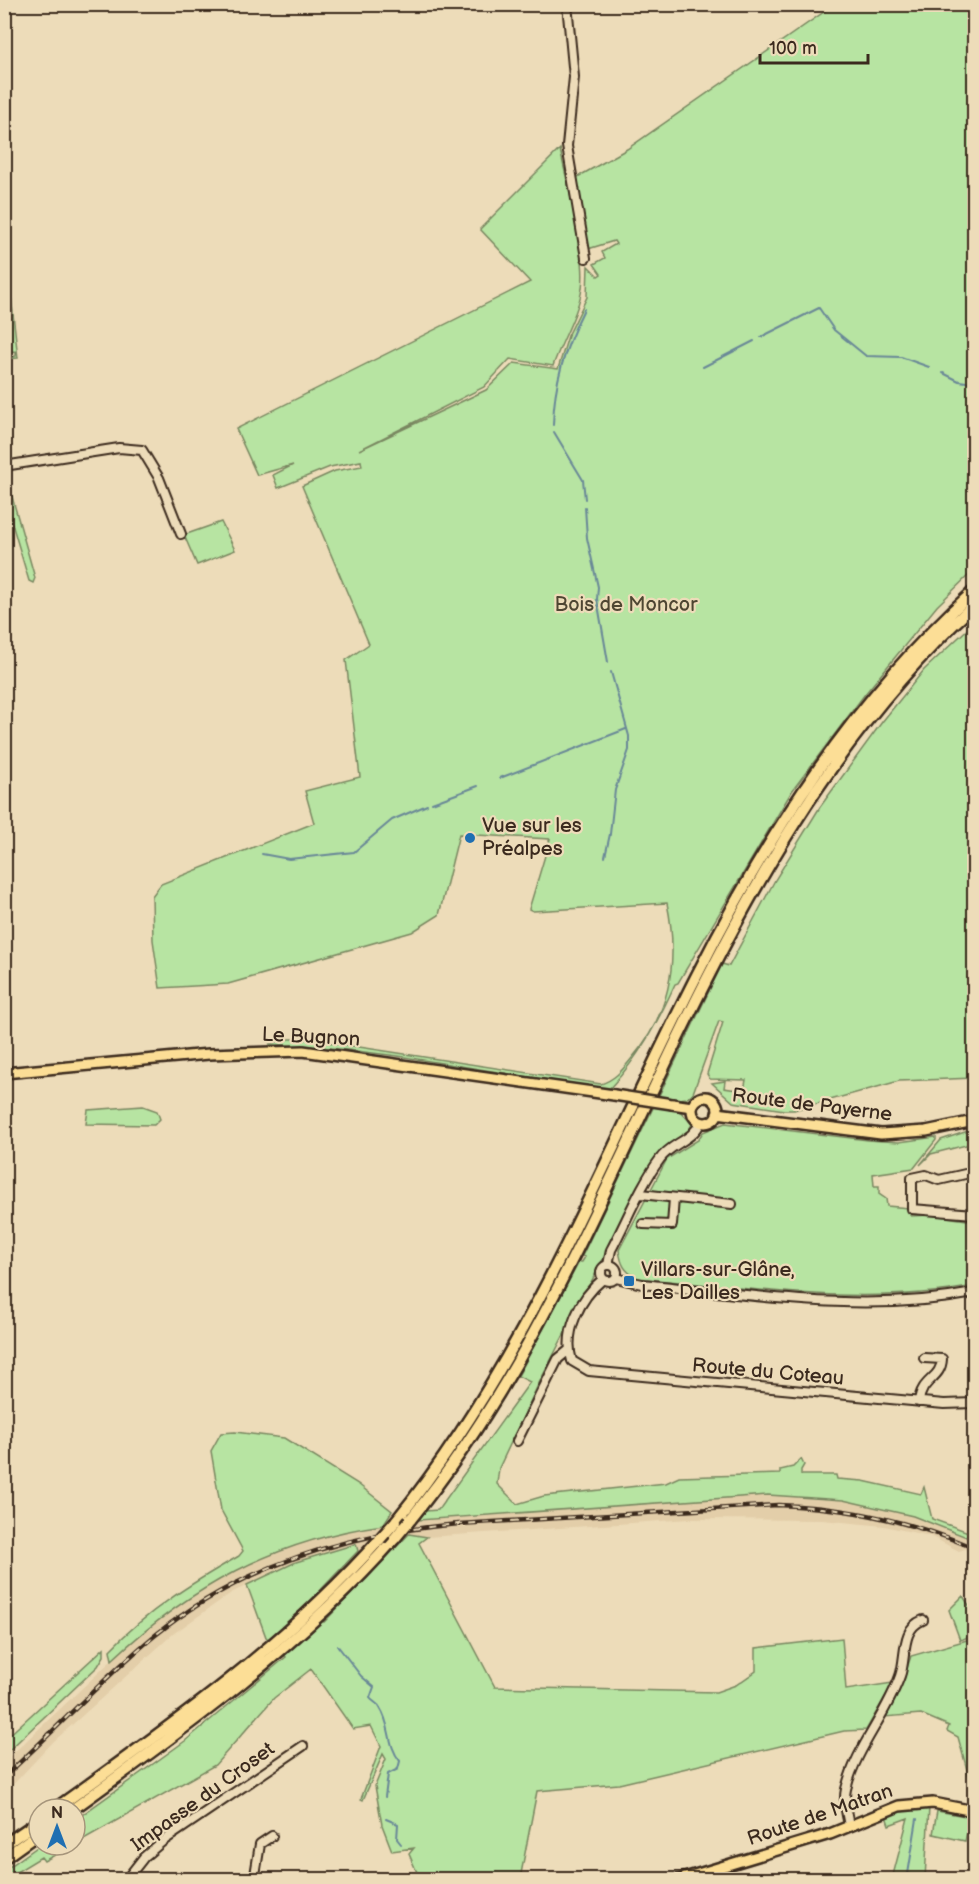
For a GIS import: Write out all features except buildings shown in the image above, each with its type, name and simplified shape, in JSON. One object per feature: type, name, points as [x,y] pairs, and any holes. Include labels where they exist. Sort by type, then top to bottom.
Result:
[{"type":"highway","points":[[368,1560],[380,1539],[459,1437],[524,1331],[564,1254],[696,976],[775,834],[823,761],[870,700],[921,642],[975,591]]},
{"type":"highway","points":[[87,1799],[191,1722],[276,1648],[368,1560],[395,1538],[468,1443],[533,1336],[573,1259],[701,990],[779,847],[820,783],[866,721],[922,656],[975,605]]},
{"type":"highway","points":[[71,1797],[276,1648]]},
{"type":"highway","points":[[4,1845],[27,1829]]},
{"type":"highway","points":[[4,1858],[27,1842]]},
{"type":"main road","name":"Le Bugnon","points":[[4,1073],[209,1054],[303,1051],[692,1107]]},
{"type":"main road","points":[[708,1097],[717,1105],[717,1113],[711,1121],[701,1122],[695,1118],[692,1107],[696,1100],[708,1097]]},
{"type":"main road","name":"Route de Payerne","points":[[717,1113],[874,1134],[917,1132],[975,1121]]},
{"type":"main road","name":"Route de Matran","points":[[678,1880],[798,1845],[899,1806],[913,1803],[943,1804],[975,1812]]},
{"type":"street","points":[[567,4],[574,77],[567,146],[586,258]]},
{"type":"street","points":[[4,466],[119,448],[142,450],[159,478],[181,534]]},
{"type":"street","points":[[701,1122],[690,1137],[663,1155],[611,1250],[608,1265],[600,1272],[603,1279],[608,1282],[616,1278],[652,1285],[851,1302],[909,1301],[975,1293]]},
{"type":"street","points":[[975,1172],[939,1180],[926,1174],[912,1178],[911,1204],[912,1209],[934,1208],[975,1214]]},
{"type":"street","points":[[641,1194],[732,1203]]},
{"type":"street","points":[[643,1224],[672,1225],[674,1198]]},
{"type":"street","points":[[608,1265],[615,1268],[616,1278]]},
{"type":"street","points":[[517,1441],[558,1359],[569,1350],[569,1330],[592,1288],[603,1279]]},
{"type":"street","name":"Route du Coteau","points":[[569,1350],[572,1361],[590,1371],[920,1402],[975,1403]]},
{"type":"street","points":[[920,1402],[922,1386],[939,1371],[942,1363],[942,1359],[924,1358]]},
{"type":"street","points":[[849,1826],[844,1803],[852,1771],[895,1690],[902,1672],[907,1633],[916,1623],[923,1620]]},
{"type":"street","name":"Impasse du Croset","points":[[126,1880],[144,1857],[163,1841],[303,1746]]},
{"type":"street","points":[[255,1875],[260,1844],[272,1836]]},
{"type":"street","points":[[237,1880],[255,1875],[267,1880]]},
{"type":"shaded area","points":[[768,1495],[843,1500],[913,1516],[974,1540],[974,1553],[965,1549],[959,1551],[930,1536],[884,1526],[822,1520],[690,1519],[427,1537],[409,1534],[324,1622],[309,1602],[358,1551],[356,1544],[296,1562],[231,1593],[173,1634],[53,1742],[5,1793],[5,1761],[150,1624],[219,1578],[288,1546],[353,1529],[419,1520]]},
{"type":"green space","name":"Bois de Moncor","points":[[834,5],[974,5],[974,570],[937,606],[865,694],[792,791],[678,983],[675,984],[656,1022],[669,985],[671,965],[671,924],[667,903],[533,911],[529,909],[550,839],[459,834],[439,915],[412,932],[228,984],[160,988],[153,940],[152,896],[161,884],[314,823],[305,791],[360,777],[346,660],[369,644],[302,486],[335,471],[362,466],[361,461],[330,467],[278,488],[273,475],[293,465],[257,475],[236,429],[530,282],[480,229],[560,149],[579,239],[583,274],[577,307],[553,366],[510,359],[484,387],[359,450],[486,390],[514,363],[558,369],[568,336],[587,297],[588,266],[598,276],[601,274],[594,264],[605,258],[602,252],[616,244],[614,241],[588,249],[574,179],[627,149]]},
{"type":"green space","points":[[4,234],[18,358],[5,359],[16,356],[16,351],[5,352]]},
{"type":"green space","points":[[5,478],[35,578],[33,583],[29,581],[5,500]]},
{"type":"green space","points":[[221,522],[235,550],[197,565],[184,535]]},
{"type":"green space","points":[[974,623],[974,1078],[899,1081],[794,1110],[733,1102],[712,1083],[725,1081],[724,1088],[744,1091],[746,1080],[710,1079],[707,1074],[723,1022],[719,1021],[693,1093],[687,1098],[671,1100],[667,1107],[681,1112],[692,1124],[684,1135],[653,1162],[538,1385],[499,1468],[497,1484],[517,1504],[544,1496],[666,1483],[679,1477],[780,1474],[780,1470],[793,1467],[801,1459],[804,1465],[801,1475],[836,1475],[837,1479],[863,1481],[921,1494],[924,1487],[932,1519],[974,1534],[974,1540],[913,1516],[843,1500],[768,1495],[419,1520],[425,1511],[438,1510],[530,1382],[518,1376],[579,1262],[582,1262],[585,1257],[582,1256],[722,964],[729,966],[775,880],[820,807],[882,722],[924,670]]},
{"type":"green space","name":"Bois de Moncor","points":[[655,1025],[647,1039],[630,1064],[610,1088],[605,1089],[398,1056],[269,1044],[288,1039],[307,1039],[601,1084],[615,1077],[645,1041]]},
{"type":"green space","points":[[143,1106],[157,1111],[160,1119],[154,1125],[86,1124],[88,1110]]},
{"type":"green space","points":[[725,1123],[868,1140],[899,1142],[936,1137],[914,1168],[873,1174],[874,1186],[879,1186],[879,1194],[886,1199],[887,1206],[909,1208],[911,1216],[931,1215],[974,1221],[974,1286],[890,1295],[806,1294],[637,1278],[629,1273],[624,1267],[619,1250],[667,1159],[698,1140],[703,1132]]},
{"type":"green space","points":[[974,1129],[974,1143],[931,1154],[920,1165],[941,1140]]},
{"type":"green space","points":[[235,1432],[284,1438],[358,1484],[392,1511],[383,1525],[306,1542],[236,1571],[172,1610],[112,1660],[110,1650],[140,1622],[171,1598],[239,1556],[243,1551],[221,1510],[211,1451],[221,1433]]},
{"type":"green space","points":[[409,1534],[427,1537],[419,1543],[495,1687],[716,1692],[736,1685],[756,1671],[756,1648],[842,1638],[846,1690],[893,1683],[866,1730],[844,1731],[619,1784],[537,1791],[520,1879],[419,1877],[409,1854],[414,1848],[392,1851],[382,1825],[375,1786],[386,1759],[383,1754],[363,1800],[361,1799],[381,1746],[371,1726],[353,1729],[311,1669],[274,1698],[215,1765],[87,1837],[87,1811],[185,1741],[286,1657],[266,1637],[247,1585],[296,1562],[356,1544],[358,1551],[309,1602],[324,1622]]},
{"type":"green space","points":[[963,1596],[970,1607],[974,1605],[974,1635],[960,1640],[949,1610]]},
{"type":"green space","points":[[974,1638],[974,1776],[969,1777],[958,1737],[947,1731],[949,1726],[921,1714],[884,1717],[900,1689],[911,1656]]},
{"type":"green space","points":[[104,1648],[104,1656],[98,1666],[5,1754],[5,1739]]},
{"type":"green space","points":[[929,1807],[925,1879],[892,1879],[908,1818],[889,1825],[886,1816],[905,1808]]},
{"type":"green space","points":[[937,1811],[971,1817],[965,1841],[933,1834]]},
{"type":"green space","points":[[27,1854],[27,1857],[41,1857],[5,1879],[5,1870]]},
{"type":"waterway","points":[[761,337],[819,308],[834,330],[866,356],[901,357],[929,367]]},
{"type":"waterway","points":[[553,425],[558,379],[571,337],[584,309]]},
{"type":"waterway","points":[[703,367],[754,341]]},
{"type":"waterway","points":[[943,373],[959,381],[974,383]]},
{"type":"waterway","points":[[554,432],[583,480],[585,499]]},
{"type":"waterway","points":[[585,507],[587,538],[598,587],[597,599],[608,662]]},
{"type":"waterway","points":[[605,857],[615,790],[629,750],[629,736],[611,672]]},
{"type":"waterway","points":[[500,778],[626,729]]},
{"type":"waterway","points":[[432,803],[478,786]]},
{"type":"waterway","points":[[262,854],[289,859],[354,852],[392,820],[427,805]]},
{"type":"waterway","points":[[337,1645],[361,1676],[374,1687],[370,1698],[383,1714],[393,1749],[400,1761],[398,1769],[388,1774],[385,1797]]},
{"type":"waterway","points":[[969,1747],[974,1743]]},
{"type":"waterway","points":[[386,1819],[398,1824],[397,1839],[401,1844]]},
{"type":"waterway","points":[[907,1880],[917,1819]]},
{"type":"railway","points":[[4,1777],[134,1653],[187,1612],[259,1572],[297,1557],[376,1535],[459,1524],[778,1505],[803,1506],[878,1517],[926,1530],[974,1548]]},
{"type":"place","name":"Vue sur les Préalpes","points":[[470,838]]},
{"type":"place","name":"Villars-sur-Glâne, Les Dailles","points":[[629,1281]]}]
